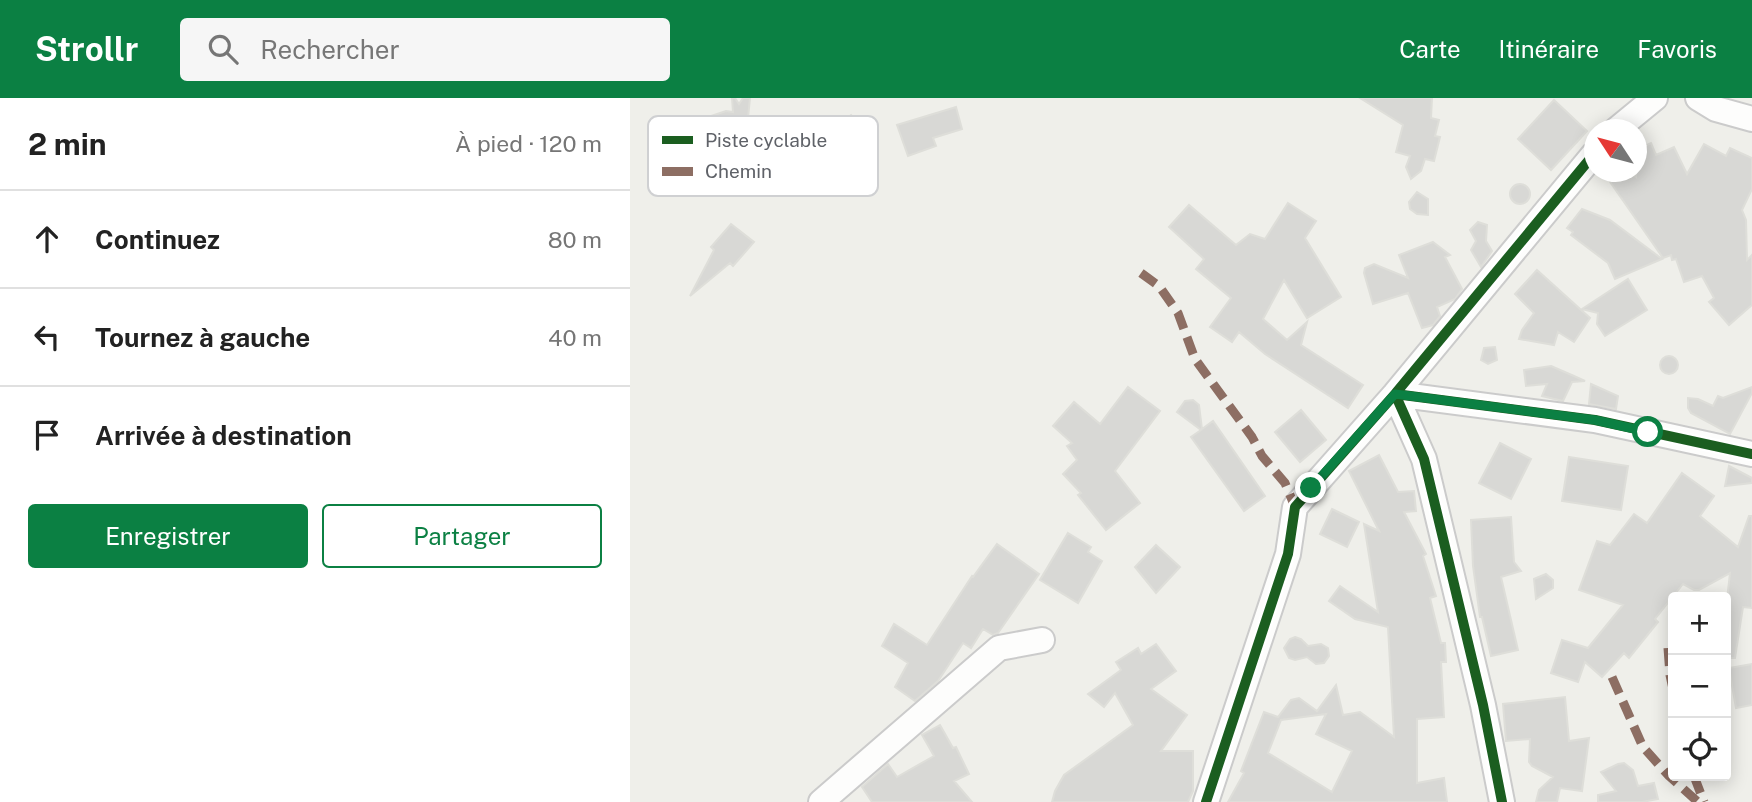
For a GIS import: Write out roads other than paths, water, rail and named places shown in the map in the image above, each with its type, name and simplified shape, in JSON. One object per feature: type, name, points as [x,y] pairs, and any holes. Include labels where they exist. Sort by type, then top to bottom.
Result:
[{"type":"street","points":[[1629,119],[1655,98]]},
{"type":"street","points":[[1698,98],[1716,109],[1752,119]]},
{"type":"street","points":[[1206,802],[1288,554],[1295,507],[1395,394],[1584,166]]},
{"type":"street","points":[[1395,394],[1595,420],[1752,454]]},
{"type":"street","points":[[1395,394],[1424,459],[1483,705],[1502,802]]},
{"type":"street","points":[[821,802],[999,648],[1042,640]]}]
